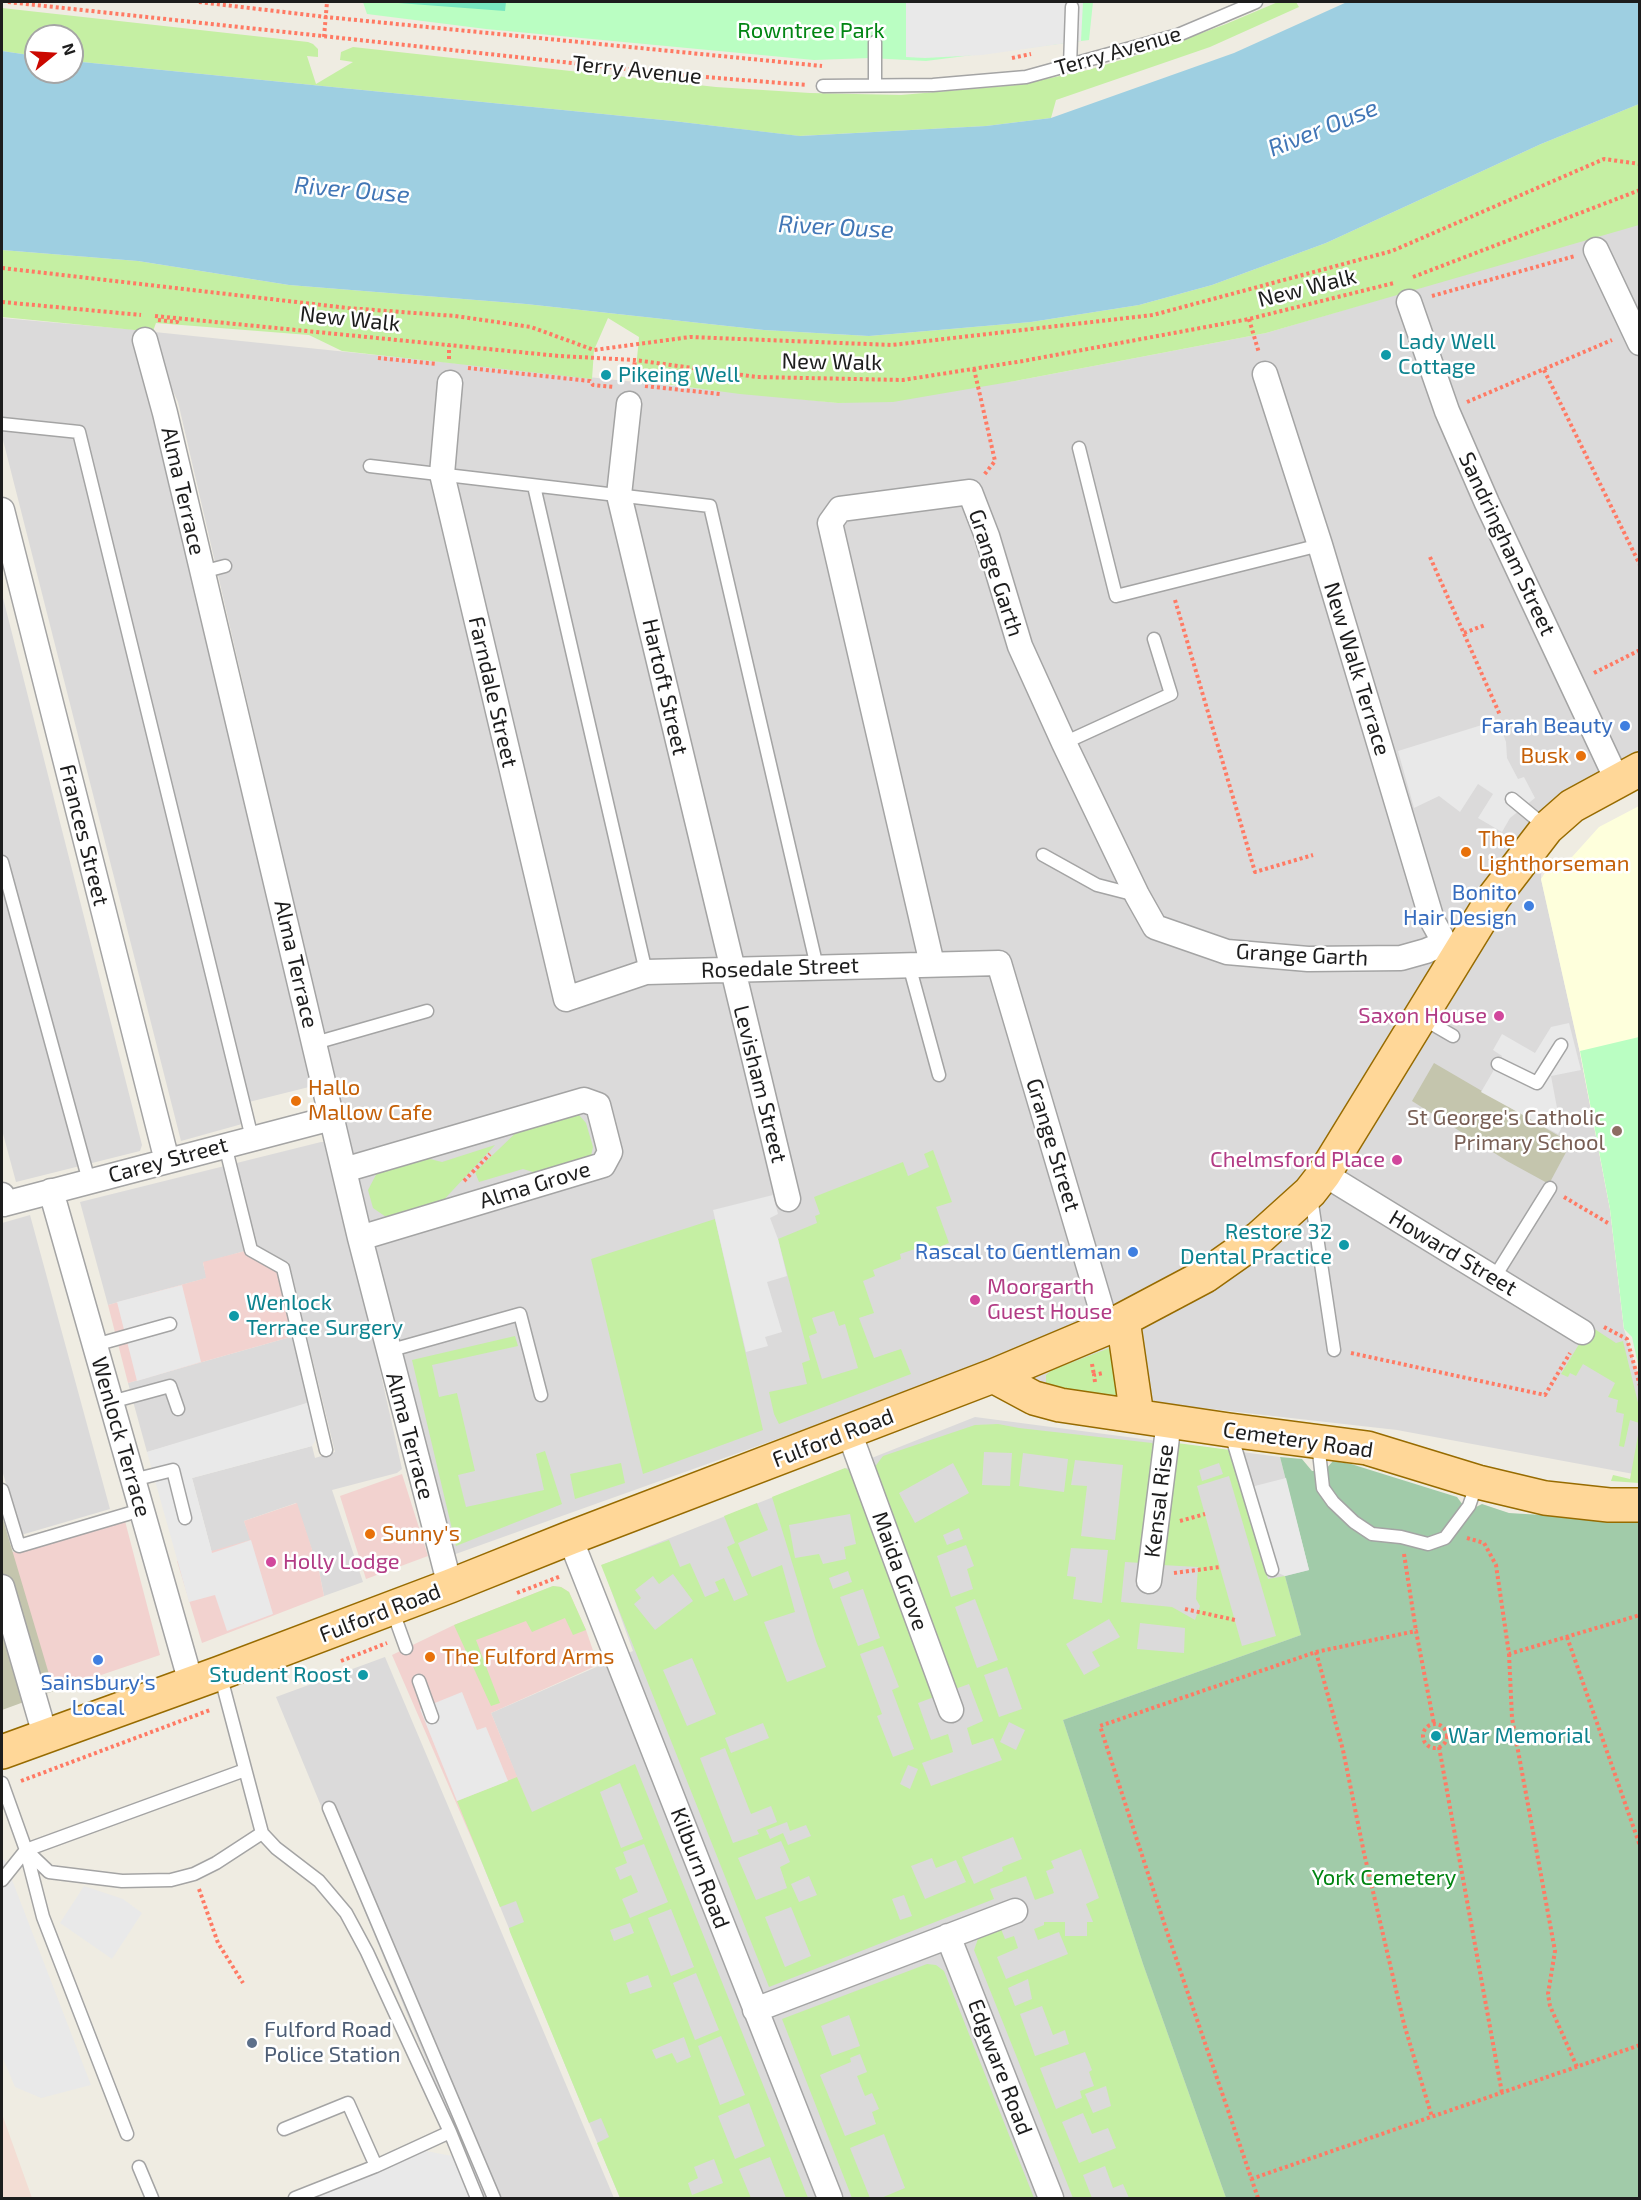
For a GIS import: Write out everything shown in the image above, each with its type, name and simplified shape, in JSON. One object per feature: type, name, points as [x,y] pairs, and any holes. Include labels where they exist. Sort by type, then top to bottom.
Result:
[{"type":"main road","name":"Fulford Road","points":[[2,1752],[450,1586],[993,1376],[1115,1324],[1205,1276],[1259,1238],[1317,1183],[1421,1017],[1450,952],[1547,828],[1572,806],[1628,775]]},
{"type":"main road","points":[[1115,1324],[1137,1416]]},
{"type":"main road","name":"Cemetery Road","points":[[993,1376],[1034,1398],[1060,1405],[1367,1448],[1478,1482],[1545,1498],[1609,1505],[1640,1505]]},
{"type":"street","points":[[1596,250],[1636,337]]},
{"type":"street","name":"Sandringham Street","points":[[1406,292],[1447,411],[1487,503],[1571,683],[1628,775]]},
{"type":"street","name":"Alma Terrace","points":[[145,340],[214,569],[344,1170],[388,1351],[450,1586]]},
{"type":"street","name":"Farndale Street","points":[[450,369],[442,474],[566,999]]},
{"type":"street","name":"New Walk Terrace","points":[[1265,374],[1320,545],[1432,920],[1450,952]]},
{"type":"street","name":"Hartoft Street","points":[[630,392],[620,495],[732,969]]},
{"type":"street","name":"Grange Garth","points":[[921,964],[830,523],[840,509],[970,492],[987,536],[1020,646],[1137,895],[1155,927],[1227,952],[1308,960],[1401,958],[1426,951],[1450,952]]},
{"type":"street","name":"Frances Street","points":[[2,510],[167,1161]]},
{"type":"street","name":"Rosedale Street","points":[[566,999],[646,972],[999,963]]},
{"type":"street","name":"Grange Street","points":[[999,963],[1115,1324]]},
{"type":"street","name":"Levisham Street","points":[[732,969],[788,1199]]},
{"type":"street","name":"Alma Grove","points":[[344,1170],[584,1100],[598,1105],[610,1152],[603,1165],[360,1238]]},
{"type":"street","name":"Carey Street","points":[[3,1199],[51,1191],[333,1119]]},
{"type":"street","name":"Howard Street","points":[[1317,1183],[1494,1278],[1582,1332]]},
{"type":"street","name":"Wenlock Terrace","points":[[51,1191],[141,1510],[206,1678]]},
{"type":"street","name":"Kensal Rise","points":[[1150,1579],[1169,1421]]},
{"type":"street","name":"Maida Grove","points":[[849,1432],[951,1710]]},
{"type":"street","name":"Kilburn Road","points":[[570,1538],[830,2199]]},
{"type":"street","points":[[2,1587],[45,1735]]},
{"type":"street","points":[[755,2010],[1015,1911]]},
{"type":"street","name":"Edgware Road","points":[[948,1936],[1051,2199]]},
{"type":"lane","name":"Terry Avenue","points":[[823,86],[933,85],[1026,76],[1070,66],[1178,35],[1256,2]]},
{"type":"lane","points":[[1070,66],[1072,7]]},
{"type":"lane","points":[[875,42],[875,85]]},
{"type":"lane","points":[[2,424],[79,432],[252,1138]]},
{"type":"lane","points":[[1079,448],[1116,596],[1320,545]]},
{"type":"lane","points":[[370,466],[710,506],[817,967]]},
{"type":"lane","points":[[534,486],[646,972]]},
{"type":"lane","points":[[1064,743],[1171,694],[1154,639]]},
{"type":"lane","points":[[1512,800],[1547,828]]},
{"type":"lane","points":[[1043,855],[1097,885],[1137,895]]},
{"type":"lane","points":[[2,862],[89,1181]]},
{"type":"lane","points":[[921,964],[939,1074]]},
{"type":"lane","points":[[315,1043],[427,1011]]},
{"type":"lane","points":[[1421,1017],[1453,1036]]},
{"type":"lane","points":[[1498,1064],[1537,1083],[1561,1045]]},
{"type":"lane","points":[[225,1145],[251,1250],[283,1268],[326,1450]]},
{"type":"lane","points":[[1317,1183],[1334,1350]]},
{"type":"lane","points":[[1494,1278],[1550,1188]]},
{"type":"lane","points":[[388,1351],[520,1314],[541,1395]]},
{"type":"lane","points":[[95,1345],[170,1324]]},
{"type":"lane","points":[[111,1402],[171,1386],[178,1409]]},
{"type":"lane","points":[[1229,1430],[1272,1570]]},
{"type":"lane","points":[[1317,1440],[1323,1488],[1333,1502],[1354,1522],[1372,1534],[1401,1537],[1428,1544],[1445,1538],[1469,1506],[1478,1482]]},
{"type":"lane","points":[[133,1480],[172,1470],[185,1518]]},
{"type":"lane","points":[[2,1490],[18,1546],[141,1510]]},
{"type":"lane","points":[[391,1608],[406,1648]]},
{"type":"lane","points":[[206,1678],[245,1770],[262,1833],[276,1848],[319,1881],[346,1913],[367,1952],[450,2132],[477,2199]]},
{"type":"lane","points":[[419,1681],[432,1716]]},
{"type":"lane","points":[[2,1880],[26,1850],[245,1770]]},
{"type":"lane","points":[[2,1783],[26,1850],[43,1917],[127,2134]]},
{"type":"lane","points":[[329,1808],[494,2199]]},
{"type":"lane","points":[[26,1850],[49,1872],[122,1881],[171,1880],[194,1874],[216,1863],[262,1833]]},
{"type":"lane","points":[[284,2129],[348,2103],[376,2166]]},
{"type":"lane","points":[[295,2199],[376,2166],[450,2132]]},
{"type":"lane","points":[[139,2167],[152,2199]]},
{"type":"path","name":"Terry Avenue","points":[[8,2],[692,76],[823,86]]},
{"type":"path","points":[[199,2],[326,17],[828,66]]},
{"type":"path","points":[[324,37],[327,2]]},
{"type":"path","points":[[1008,58],[1071,48]]},
{"type":"path","points":[[2,268],[348,308],[455,316],[531,327],[594,350],[690,337],[892,345],[1153,315],[1392,251],[1604,159],[1640,164]]},
{"type":"path","points":[[1412,277],[1640,190]]},
{"type":"path","name":"New Walk","points":[[2,302],[559,356],[634,360],[757,377],[903,380],[1406,292],[1596,250]]},
{"type":"path","points":[[1249,319],[1254,334]]},
{"type":"path","points":[[1447,411],[1544,370],[1636,337]]},
{"type":"path","points":[[449,345],[450,369]]},
{"type":"path","points":[[378,358],[450,369],[590,381],[593,385],[630,392],[720,394]]},
{"type":"path","points":[[632,377],[634,360]]},
{"type":"path","points":[[974,369],[995,461],[989,469]]},
{"type":"path","points":[[1544,370],[1640,565]]},
{"type":"path","points":[[1430,558],[1500,715]]},
{"type":"path","points":[[1170,582],[1255,872],[1313,855]]},
{"type":"path","points":[[1464,633],[1485,625]]},
{"type":"path","points":[[1571,683],[1640,650]]},
{"type":"path","points":[[462,1184],[493,1150]]},
{"type":"path","points":[[1550,1188],[1608,1223]]},
{"type":"path","points":[[1334,1350],[1545,1395],[1582,1332],[1592,1322],[1627,1339],[1640,1386]]},
{"type":"path","points":[[1085,1366],[1092,1363],[1095,1383],[1087,1383]]},
{"type":"path","points":[[1094,1375],[1106,1373]]},
{"type":"path","points":[[1401,1537],[1434,1724]]},
{"type":"path","points":[[1445,1538],[1469,1538],[1484,1543],[1496,1565],[1509,1654],[1512,1718],[1555,1951],[1548,1994],[1550,2006],[1577,2067]]},
{"type":"path","points":[[1150,1579],[1220,1567]]},
{"type":"path","points":[[1185,1609],[1235,1620]]},
{"type":"path","points":[[1509,1654],[1640,1615]]},
{"type":"path","points":[[1258,2199],[1100,1726],[1316,1652],[1416,1631]]},
{"type":"path","points":[[1567,1637],[1640,1846]]},
{"type":"path","points":[[1316,1652],[1343,1750],[1364,1853],[1404,2024],[1432,2117]]},
{"type":"path","points":[[1434,1724],[1442,1726],[1447,1732],[1445,1742],[1439,1747],[1431,1746],[1424,1739],[1424,1731],[1434,1724]]},
{"type":"path","points":[[1439,1747],[1502,2093]]},
{"type":"path","points":[[194,1874],[218,1943],[243,1983]]},
{"type":"path","points":[[1251,2179],[1640,2045]]},
{"type":"shaded area","points":[[906,2],[1083,2],[1081,41],[982,55],[906,57]]},
{"type":"shaded area","points":[[1639,223],[1639,755],[1544,806],[1541,879],[1580,1053],[1610,1209],[1624,1329],[1639,1378],[1639,1475],[1397,1430],[945,1379],[450,1556],[340,1103],[178,402],[145,331],[838,403],[1015,381],[1266,333]]},
{"type":"shaded area","points":[[2,318],[139,330],[313,1086],[249,1102],[82,425],[2,417]]},
{"type":"shaded area","points":[[2,428],[74,435],[242,1124],[181,1141],[2,436]]},
{"type":"shaded area","points":[[2,594],[142,1145],[140,1151],[16,1182],[2,1130]]},
{"type":"shaded area","points":[[1498,720],[1506,742],[1507,758],[1518,779],[1524,777],[1535,798],[1510,818],[1502,832],[1478,818],[1493,794],[1478,784],[1460,812],[1439,796],[1414,808],[1398,751]]},
{"type":"shaded area","name":"St George's Catholic Primary School","points":[[1639,806],[1639,1343],[1624,1329],[1610,1209],[1580,1053],[1541,879],[1550,865],[1572,857],[1599,827]]},
{"type":"shaded area","points":[[1569,1023],[1581,1070],[1551,1076],[1561,1129],[1558,1134],[1481,1092],[1502,1056],[1493,1050],[1502,1034],[1535,1053],[1551,1027]]},
{"type":"shaded area","points":[[1434,1063],[1571,1143],[1549,1184],[1507,1161],[1412,1101]]},
{"type":"shaded area","points":[[321,1142],[329,1142],[331,1150],[402,1469],[397,1473],[332,1490],[363,1582],[324,1596],[319,1571],[296,1503],[244,1521],[251,1540],[212,1553],[192,1478],[312,1446],[315,1458],[335,1452],[289,1263],[259,1247],[203,1263],[207,1278],[108,1305],[80,1202]]},
{"type":"shaded area","points":[[773,1195],[778,1214],[770,1218],[787,1276],[767,1282],[782,1332],[765,1337],[768,1346],[746,1352],[713,1210]]},
{"type":"shaded area","points":[[30,1215],[110,1509],[21,1535],[2,1470],[2,1223]]},
{"type":"shaded area","points":[[245,1251],[279,1271],[294,1336],[128,1383],[108,1305],[206,1278],[203,1262]]},
{"type":"shaded area","points":[[182,1285],[201,1362],[137,1381],[117,1302]]},
{"type":"shaded area","points":[[294,1336],[310,1402],[259,1420],[147,1452],[128,1383]]},
{"type":"shaded area","points":[[310,1402],[318,1436],[312,1446],[192,1478],[212,1553],[251,1540],[273,1614],[227,1631],[215,1595],[189,1602],[147,1452]]},
{"type":"shaded area","points":[[975,1417],[1280,1457],[1309,1570],[1301,1635],[1063,1720],[1143,1964],[1226,2198],[620,2198],[480,1858],[540,1835],[491,1713],[633,1651],[602,1565]]},
{"type":"shaded area","points":[[402,1474],[428,1556],[366,1579],[340,1496]]},
{"type":"shaded area","points":[[1286,1478],[1309,1570],[1285,1576],[1272,1570],[1247,1488]]},
{"type":"shaded area","points":[[297,1503],[319,1571],[324,1596],[202,1643],[177,1561],[250,1540],[244,1521]]},
{"type":"shaded area","points":[[2,1516],[54,1691],[2,1710]]},
{"type":"shaded area","points":[[125,1521],[160,1655],[54,1691],[10,1553]]},
{"type":"shaded area","points":[[553,1586],[561,1587],[569,1592],[598,1665],[491,1713],[541,1835],[480,1858],[392,1655],[454,1625]]},
{"type":"shaded area","points":[[385,1657],[614,2198],[483,2198],[276,1697]]},
{"type":"shaded area","points":[[462,1692],[477,1730],[486,1727],[508,1781],[457,1801],[420,1709]]},
{"type":"shaded area","points":[[4,1859],[91,2085],[41,2098],[15,2087],[2,2056],[2,1862]]},
{"type":"shaded area","points":[[84,1886],[123,1899],[142,1913],[112,1959],[60,1923]]},
{"type":"shaded area","points":[[2,2114],[32,2198],[2,2198]]},
{"type":"shaded area","points":[[426,2151],[457,2157],[472,2198],[305,2198]]},
{"type":"green space","name":"Rowntree Park","points":[[363,2],[1093,2],[1089,40],[926,61],[870,58],[814,60],[486,29],[367,14]]},
{"type":"green space","points":[[385,2],[506,2],[505,11]]},
{"type":"green space","points":[[1278,2],[1296,2],[1299,7],[1210,47],[1056,100],[1051,118],[986,126],[799,136],[673,121],[84,62],[84,24],[24,24],[24,54],[2,51],[2,8],[308,42],[318,49],[318,57],[307,56],[316,84],[353,62],[340,60],[341,52],[353,47],[716,87],[810,93],[901,95],[1018,85],[1088,70],[1164,47]]},
{"type":"green space","points":[[1639,104],[1639,225],[1266,333],[893,402],[838,403],[740,394],[635,380],[639,337],[608,318],[594,350],[592,379],[342,351],[309,335],[156,323],[153,331],[145,331],[2,317],[2,250],[138,261],[289,285],[526,304],[764,330],[869,336],[1031,322],[1139,305],[1212,285],[1326,243],[1541,144]]},
{"type":"green space","points":[[1640,1037],[1639,1369],[1632,1337],[1624,1329],[1610,1209],[1580,1051]]},
{"type":"green space","points":[[569,1113],[579,1115],[586,1123],[593,1147],[591,1156],[543,1175],[523,1169],[479,1182],[475,1172],[523,1126]]},
{"type":"green space","points":[[495,1145],[438,1206],[389,1219],[373,1208],[368,1190],[379,1169],[422,1157],[442,1162]]},
{"type":"green space","points":[[933,1150],[952,1202],[936,1207],[949,1243],[920,1255],[918,1248],[900,1254],[901,1259],[873,1270],[875,1276],[863,1281],[874,1313],[859,1318],[874,1358],[901,1349],[911,1374],[779,1424],[769,1392],[807,1384],[802,1363],[810,1360],[778,1239],[817,1223],[815,1216],[820,1214],[814,1197],[903,1162],[908,1176],[929,1167],[924,1154]],"holes":[[[834,1311],[839,1326],[845,1324],[858,1368],[822,1379],[809,1336],[817,1333],[812,1318]]]},
{"type":"green space","points":[[715,1219],[763,1430],[643,1474],[591,1259]]},
{"type":"green space","points":[[1590,1326],[1616,1343],[1623,1341],[1640,1411],[1639,1423],[1630,1420],[1624,1447],[1619,1446],[1624,1414],[1616,1412],[1618,1400],[1608,1397],[1615,1383],[1583,1364],[1576,1376],[1570,1373],[1568,1377],[1561,1374]]},
{"type":"green space","points":[[515,1336],[518,1346],[432,1365],[439,1397],[457,1393],[475,1471],[458,1475],[466,1507],[544,1490],[536,1454],[545,1451],[562,1504],[456,1546],[412,1360]]},
{"type":"green space","points":[[1112,1347],[1124,1396],[1060,1389],[1046,1384],[1046,1375],[1052,1370]]},
{"type":"green space","points":[[998,1424],[1154,1445],[1142,1563],[1125,1562],[1121,1602],[1172,1607],[1195,1620],[1200,1606],[1196,1599],[1198,1567],[1162,1565],[1177,1443],[1230,1450],[1268,1579],[1285,1576],[1301,1635],[1063,1720],[1143,1964],[1226,2198],[1129,2198],[1123,2184],[1113,2188],[1105,2166],[1083,2175],[1092,2198],[1073,2198],[974,1950],[978,1939],[1001,1929],[1005,1939],[1014,1936],[1018,1948],[997,1957],[1006,1979],[1068,1954],[1059,1932],[1038,1940],[1034,1929],[1044,1925],[1044,1922],[1065,1922],[1065,1936],[1087,1936],[1087,1922],[1093,1922],[1086,1904],[1099,1898],[1081,1849],[1051,1861],[1054,1868],[1046,1871],[1054,1893],[1035,1900],[1026,1876],[990,1889],[994,1899],[769,1987],[601,1565],[669,1540],[680,1567],[690,1563],[705,1597],[719,1591],[715,1582],[724,1578],[734,1601],[748,1595],[727,1547],[735,1543],[724,1516],[757,1503],[768,1530],[738,1543],[752,1577],[782,1565],[795,1612],[764,1622],[787,1682],[826,1667],[772,1497],[845,1468],[854,1473],[934,1697],[918,1703],[931,1740],[948,1734],[953,1752],[922,1763],[931,1786],[1002,1760],[993,1738],[972,1745],[967,1728],[983,1721],[969,1684],[955,1689],[874,1468],[883,1456],[975,1425]],"holes":[[[984,1452],[1012,1453],[1010,1486],[982,1485]],[[1023,1453],[1068,1459],[1064,1492],[1019,1486]],[[1075,1460],[1123,1465],[1115,1540],[1081,1536],[1087,1486],[1071,1485]],[[953,1463],[969,1493],[915,1523],[899,1493]],[[1219,1463],[1223,1474],[1202,1481],[1199,1470]],[[1229,1476],[1276,1636],[1242,1646],[1197,1486]],[[850,1514],[856,1544],[844,1547],[846,1559],[823,1564],[819,1554],[795,1558],[789,1525]],[[959,1528],[963,1539],[947,1545],[943,1535]],[[966,1545],[974,1566],[967,1569],[973,1589],[951,1597],[937,1556]],[[1071,1548],[1108,1550],[1102,1603],[1073,1599],[1076,1577],[1067,1576]],[[848,1571],[852,1582],[833,1589],[829,1578]],[[673,1574],[693,1601],[655,1630],[634,1604],[641,1598],[635,1590],[653,1576],[659,1584]],[[863,1589],[880,1638],[858,1646],[840,1597]],[[975,1599],[998,1660],[977,1668],[955,1607]],[[1109,1619],[1120,1637],[1092,1652],[1100,1666],[1084,1675],[1066,1644]],[[1140,1623],[1185,1628],[1184,1653],[1137,1649]],[[883,1646],[899,1687],[892,1690],[914,1749],[893,1757],[877,1716],[882,1714],[860,1654]],[[692,1658],[716,1714],[687,1726],[663,1670]],[[1007,1667],[1022,1709],[999,1717],[984,1675]],[[1009,1722],[1025,1730],[1016,1750],[1000,1742]],[[763,1723],[769,1738],[731,1753],[725,1738]],[[725,1748],[751,1814],[771,1806],[777,1822],[757,1830],[759,1834],[733,1843],[700,1758]],[[908,1765],[918,1769],[910,1789],[900,1784]],[[787,1822],[790,1831],[806,1825],[811,1836],[788,1845],[783,1833],[770,1839],[766,1830]],[[1013,1837],[1022,1859],[1002,1867],[1003,1871],[974,1884],[962,1857]],[[781,1841],[790,1862],[780,1867],[787,1888],[756,1900],[738,1858]],[[932,1858],[936,1868],[956,1860],[966,1882],[925,1899],[911,1866]],[[809,1876],[817,1895],[799,1902],[791,1884]],[[904,1895],[912,1916],[900,1920],[892,1899]],[[791,1907],[811,1956],[785,1967],[765,1917]],[[1028,1979],[1032,1999],[1015,2006],[1008,1988]],[[1042,2006],[1053,2035],[1065,2030],[1069,2044],[1035,2056],[1020,2014]],[[1085,2052],[1092,2070],[1089,2072],[1094,2086],[1080,2091],[1082,2098],[1056,2109],[1040,2068]],[[1106,2086],[1111,2106],[1093,2113],[1085,2094]],[[1083,2113],[1092,2134],[1108,2128],[1116,2148],[1079,2163],[1062,2122]]]},
{"type":"green space","points":[[1639,1430],[1639,1483],[1611,1481],[1613,1475],[1630,1479]]},
{"type":"green space","name":"York Cemetery","points":[[1280,1457],[1302,1459],[1312,1471],[1325,1470],[1333,1461],[1351,1464],[1457,1497],[1463,1505],[1474,1508],[1482,1504],[1509,1513],[1639,1521],[1639,2198],[1226,2198],[1143,1964],[1063,1720],[1301,1635],[1285,1576],[1309,1570]]},
{"type":"green space","points":[[621,1463],[625,1483],[575,1499],[570,1474]]},
{"type":"green space","points":[[553,1586],[561,1587],[569,1592],[586,1630],[573,1635],[565,1618],[532,1632],[526,1621],[476,1640],[500,1703],[491,1706],[454,1625]]},
{"type":"green space","points":[[635,1764],[808,2198],[786,2198],[770,2157],[739,2169],[751,2198],[620,2198],[597,2143],[609,2137],[601,2118],[589,2123],[510,1932],[509,1928],[524,1922],[516,1901],[500,1907],[457,1801],[517,1777],[532,1812]],"holes":[[[620,1783],[643,1839],[621,1848],[600,1792]],[[644,1844],[668,1902],[630,1918],[622,1899],[638,1892],[631,1875],[620,1880],[615,1868],[627,1863],[623,1852]],[[671,1909],[694,1967],[671,1976],[648,1918]],[[630,1923],[634,1933],[614,1941],[610,1930]],[[696,1973],[719,2030],[695,2040],[673,1983]],[[648,1975],[652,1987],[630,1994],[626,1983]],[[721,2036],[745,2095],[720,2105],[698,2046]],[[684,2037],[691,2057],[677,2063],[672,2053],[656,2059],[652,2050]],[[749,2103],[765,2146],[735,2159],[718,2116]],[[714,2159],[723,2183],[692,2195],[688,2183],[698,2178],[694,2167]]]},
{"type":"green space","points":[[927,1964],[936,1965],[944,1971],[1034,2198],[881,2198],[905,2188],[884,2134],[850,2148],[870,2198],[852,2198],[782,2019]],"holes":[[[849,2015],[860,2046],[832,2056],[821,2026]],[[860,2054],[867,2072],[857,2076],[865,2096],[872,2093],[879,2109],[872,2112],[876,2124],[845,2136],[820,2075],[851,2062],[850,2058]]]},
{"type":"water","name":"River Ouse","points":[[1347,2],[1639,2],[1639,104],[1541,144],[1326,243],[1212,285],[1139,305],[1031,322],[869,336],[764,330],[526,304],[289,285],[138,261],[2,250],[2,51],[24,54],[24,84],[84,84],[84,62],[673,121],[800,136],[986,126],[1051,118],[1234,53]]},
{"type":"place","name":"Lady Well Cottage","points":[[1386,355]]},
{"type":"place","name":"Pikeing Well","points":[[606,375]]},
{"type":"place","name":"Farah Beauty","points":[[1625,726]]},
{"type":"place","name":"Busk","points":[[1581,756]]},
{"type":"place","name":"The Lighthorseman","points":[[1466,852]]},
{"type":"place","name":"Bonito Hair Design","points":[[1529,906]]},
{"type":"place","name":"Saxon House","points":[[1499,1016]]},
{"type":"place","name":"Hallo Mallow Cafe","points":[[296,1101]]},
{"type":"place","name":"St George's Catholic Primary School","points":[[1617,1131]]},
{"type":"place","name":"Chelmsford Place","points":[[1397,1160]]},
{"type":"place","name":"Restore 32 Dental Practice","points":[[1344,1245]]},
{"type":"place","name":"Rascal to Gentleman","points":[[1133,1252]]},
{"type":"place","name":"Moorgarth Guest House","points":[[975,1300]]},
{"type":"place","name":"Wenlock Terrace Surgery","points":[[234,1316]]},
{"type":"place","name":"Sunny's","points":[[370,1534]]},
{"type":"place","name":"Holly Lodge","points":[[271,1562]]},
{"type":"place","name":"The Fulford Arms","points":[[430,1657]]},
{"type":"place","name":"Sainsbury's Local","points":[[98,1660]]},
{"type":"place","name":"Student Roost","points":[[363,1675]]},
{"type":"place","name":"War Memorial","points":[[1436,1736]]},
{"type":"place","name":"Fulford Road Police Station","points":[[252,2043]]}]
